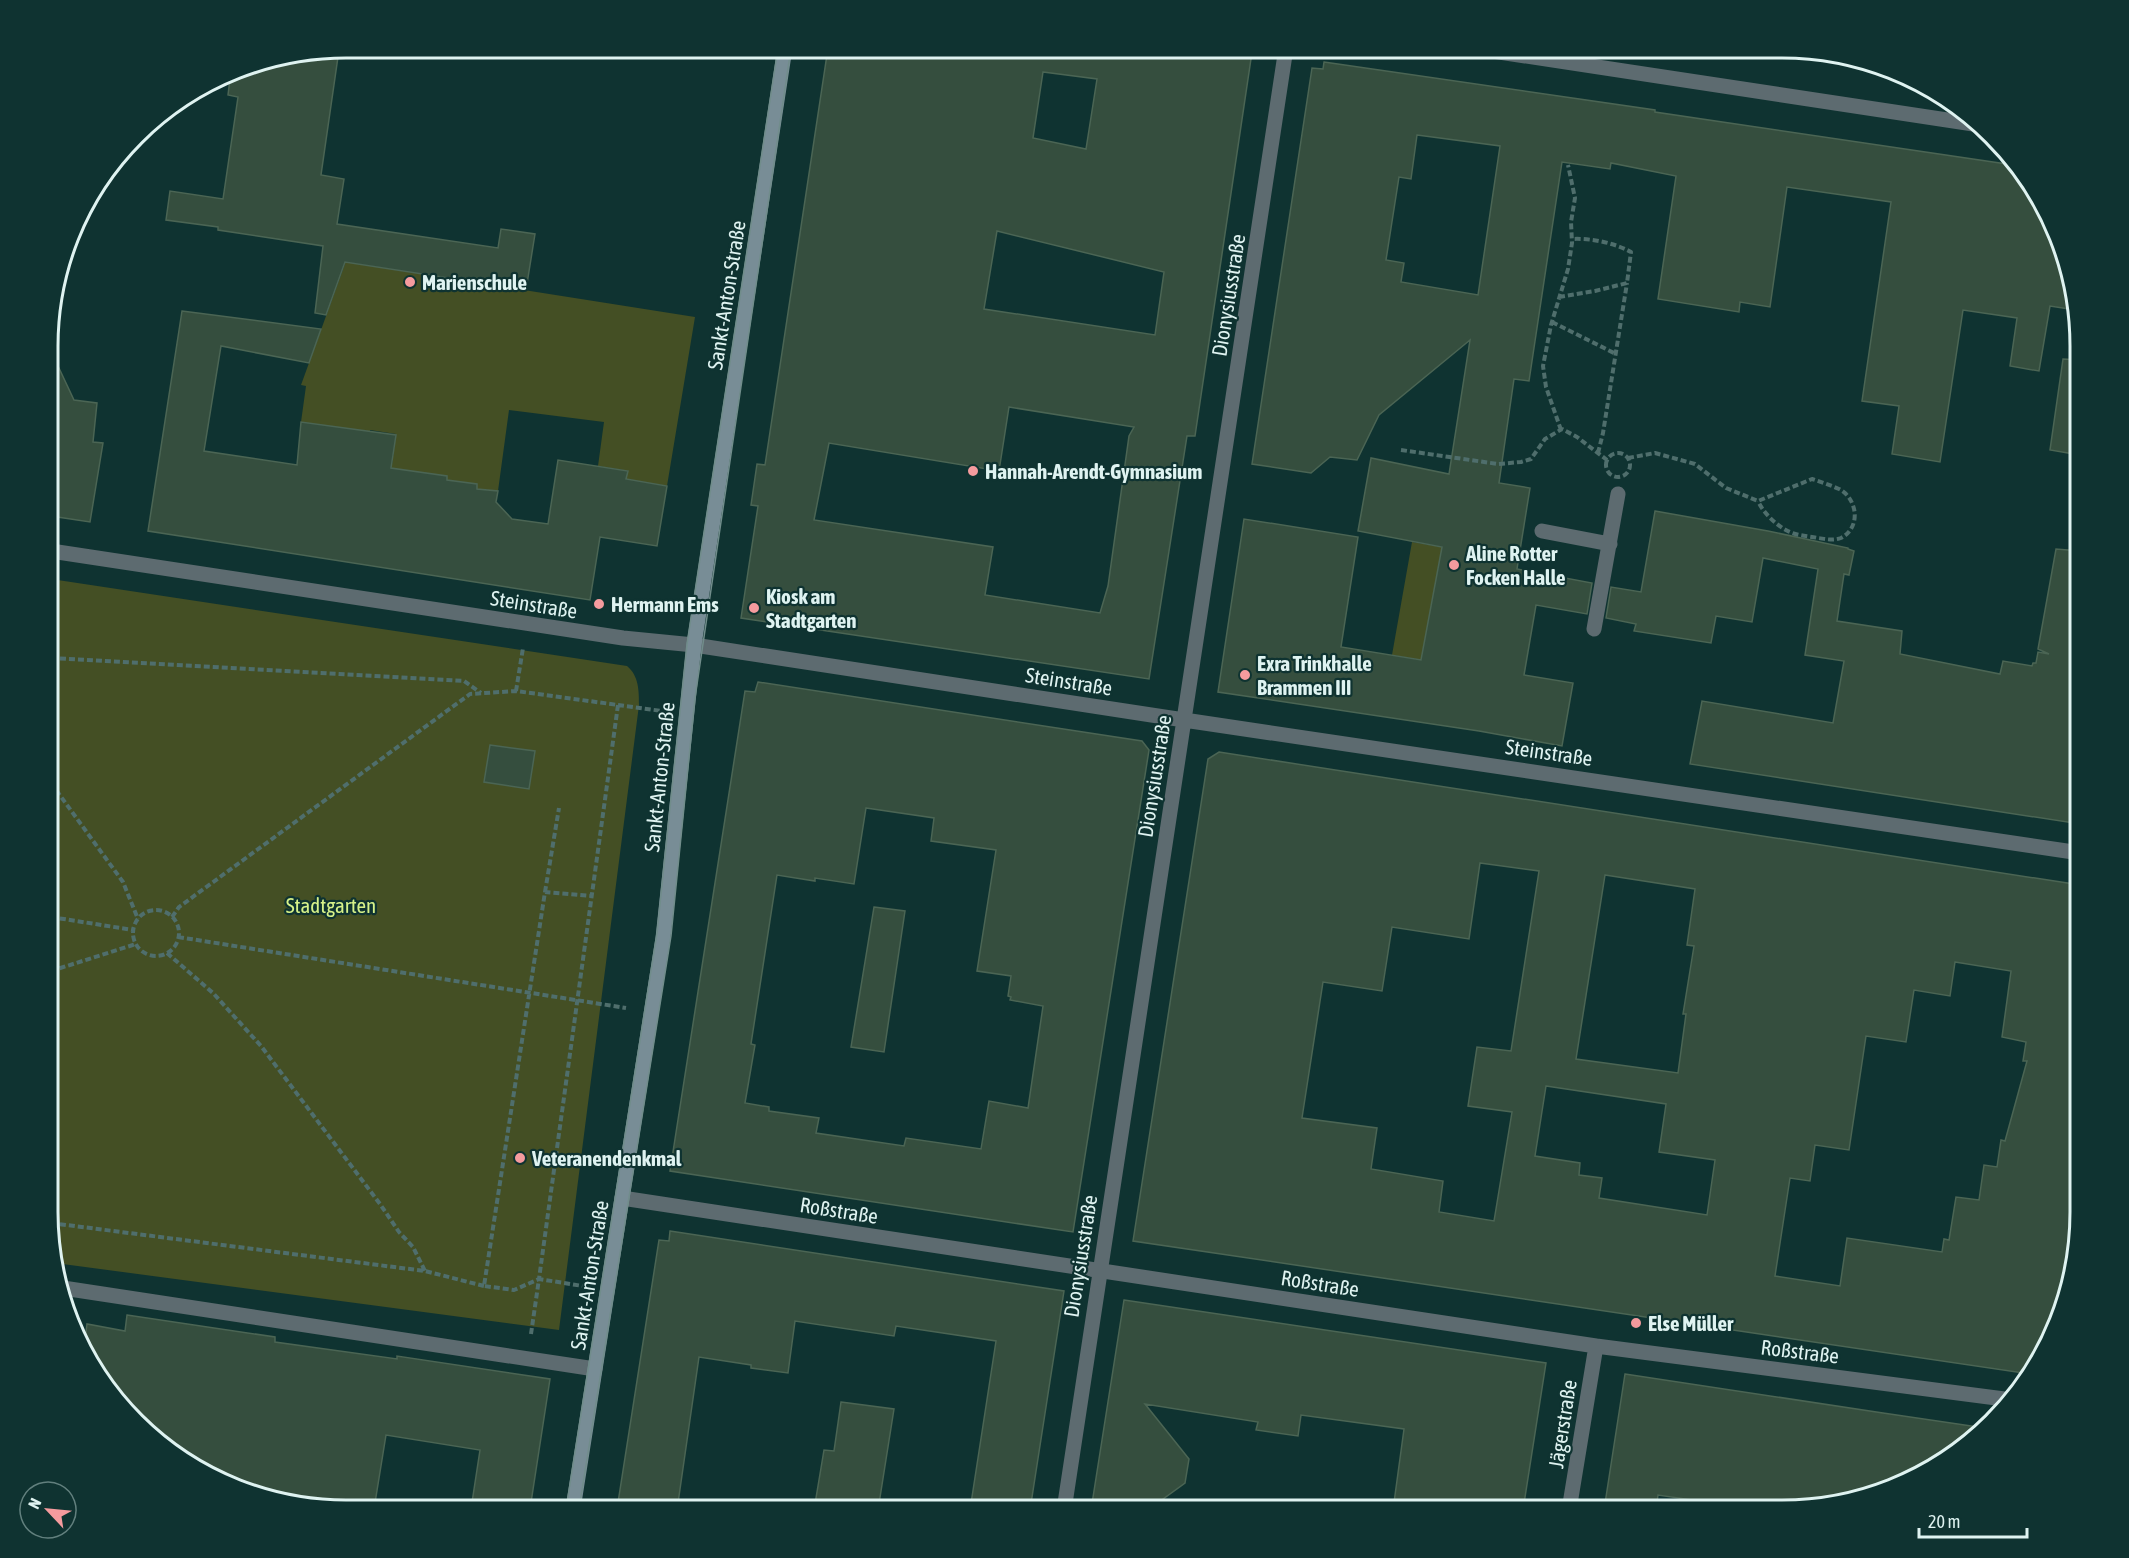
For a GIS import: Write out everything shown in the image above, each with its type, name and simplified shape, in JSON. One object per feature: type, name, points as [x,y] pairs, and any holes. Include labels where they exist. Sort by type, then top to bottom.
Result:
[{"type":"street","name":"Sankt-Anton-Straße","points":[[574,1500],[663,938],[694,645],[783,58]]},
{"type":"street","name":"Dionysiusstraße","points":[[1065,1500],[1284,58]]},
{"type":"street","points":[[1539,58],[1963,122]]},
{"type":"street","points":[[1594,629],[1618,494]]},
{"type":"street","points":[[1542,531],[1610,544]]},
{"type":"street","name":"Steinstraße","points":[[58,552],[526,624],[623,638],[694,645],[2070,852]]},
{"type":"street","name":"Roßstraße","points":[[622,1198],[1596,1346],[2001,1399]]},
{"type":"street","points":[[69,1289],[595,1369]]},
{"type":"street","name":"Jägerstraße","points":[[1571,1500],[1596,1346]]},
{"type":"path","points":[[1568,165],[1575,198],[1571,222],[1572,239],[1568,269],[1552,322],[1543,366],[1546,387],[1561,430],[1578,437],[1607,460]]},
{"type":"path","points":[[1572,239],[1584,238],[1632,252],[1598,453]]},
{"type":"path","points":[[1559,297],[1627,283]]},
{"type":"path","points":[[1552,322],[1616,354]]},
{"type":"path","points":[[1401,450],[1498,464],[1521,462],[1531,459],[1545,439],[1561,430]]},
{"type":"path","points":[[1628,458],[1656,453],[1695,464],[1726,488],[1758,501],[1812,479],[1840,489],[1853,502],[1856,519],[1852,528],[1842,537],[1831,540],[1791,532],[1781,527],[1761,509],[1758,501]]},
{"type":"path","points":[[516,691],[526,624]]},
{"type":"path","points":[[58,658],[464,681],[481,693]]},
{"type":"path","points":[[172,917],[179,907],[470,694],[516,691],[687,715]]},
{"type":"path","points":[[528,1358],[618,705]]},
{"type":"path","points":[[58,793],[123,882],[138,918]]},
{"type":"path","points":[[484,1286],[559,808]]},
{"type":"path","points":[[545,892],[591,896]]},
{"type":"path","points":[[159,910],[172,917],[177,923],[178,937],[167,952],[153,955],[136,944],[133,930],[138,918],[144,913],[159,910]]},
{"type":"path","points":[[58,918],[133,930]]},
{"type":"path","points":[[178,937],[634,1009]]},
{"type":"path","points":[[58,969],[136,944]]},
{"type":"path","points":[[167,952],[213,993],[261,1046],[399,1232],[413,1247],[425,1271]]},
{"type":"path","points":[[59,1224],[425,1271],[484,1286],[514,1290],[539,1279],[608,1289]]},
{"type":"green space","points":[[350,250],[352,263],[695,317],[667,486],[626,479],[628,471],[598,466],[604,422],[509,410],[498,491],[477,489],[477,484],[447,480],[447,476],[412,471],[388,495],[396,434],[370,430],[361,497],[325,426],[301,422],[306,386],[301,385]]},
{"type":"green space","points":[[1412,542],[1442,547],[1421,660],[1392,655]]},
{"type":"green space","name":"Stadtgarten","points":[[58,580],[627,666],[634,674],[639,705],[559,1330],[63,1264],[58,1211]]},
{"type":"building","points":[[338,58],[321,175],[344,179],[337,224],[498,248],[501,229],[535,234],[526,290],[345,262],[326,315],[315,313],[323,246],[166,220],[170,191],[223,199],[238,97],[228,95],[229,83],[272,68]]},
{"type":"building","points":[[826,58],[1251,58],[1195,436],[1187,436],[1149,679],[741,618],[758,506],[751,505],[757,464],[765,465]],"holes":[[[1043,72],[1097,79],[1086,149],[1033,138]],[[997,231],[1164,272],[1155,335],[984,309]],[[1009,407],[1134,427],[1129,436],[1108,586],[1100,613],[985,595],[993,547],[814,520],[829,443],[999,471]]]},
{"type":"building","points":[[1324,62],[2005,164],[2032,203],[2049,236],[2061,272],[2068,309],[2050,306],[2039,371],[2010,366],[2017,318],[1963,310],[1940,462],[1892,454],[1899,406],[1862,401],[1891,202],[1787,187],[1770,307],[1740,302],[1739,312],[1658,299],[1676,176],[1611,163],[1610,169],[1562,162],[1529,381],[1514,379],[1499,483],[1530,488],[1517,569],[1592,583],[1587,614],[1536,605],[1524,675],[1573,683],[1562,746],[1479,731],[1218,692],[1244,519],[1358,537],[1341,647],[1421,660],[1442,547],[1358,531],[1371,458],[1449,474],[1470,340],[1379,415],[1357,460],[1330,457],[1311,473],[1252,464],[1312,68],[1323,69]],"holes":[[[1417,135],[1500,146],[1478,295],[1401,282],[1404,263],[1386,260],[1399,177],[1411,179]]]},
{"type":"building","points":[[182,311],[321,329],[309,363],[221,346],[204,451],[297,465],[301,422],[396,435],[391,468],[447,476],[447,480],[477,484],[477,489],[498,491],[496,502],[512,519],[548,524],[558,460],[628,471],[626,479],[667,486],[657,546],[600,537],[590,600],[148,531]]},
{"type":"building","points":[[2063,359],[2070,359],[2070,453],[2050,450]]},
{"type":"building","points":[[58,366],[74,400],[97,403],[93,442],[103,443],[90,522],[58,517]]},
{"type":"building","points":[[1655,511],[1848,548],[1854,551],[1849,575],[1844,574],[1837,621],[1902,631],[1900,654],[2000,674],[2003,661],[2032,666],[2036,663],[2038,652],[2049,654],[2038,649],[2056,549],[2070,550],[2070,822],[1690,764],[1702,701],[1833,723],[1844,661],[1805,655],[1818,569],[1763,558],[1752,622],[1716,616],[1711,643],[1634,631],[1636,624],[1606,618],[1611,587],[1641,592]]},
{"type":"building","points":[[758,682],[1142,741],[1149,750],[1073,1232],[670,1171],[745,691],[755,692]],"holes":[[[866,808],[934,818],[931,841],[996,850],[977,971],[1011,976],[1008,996],[1011,997],[1010,1000],[1043,1006],[1028,1108],[989,1101],[981,1149],[906,1138],[904,1146],[816,1133],[819,1118],[769,1111],[769,1107],[745,1103],[755,1045],[751,1044],[777,875],[854,884]]]},
{"type":"building","points":[[490,745],[535,751],[529,789],[484,782]]},
{"type":"building","points":[[1219,752],[2070,883],[2070,1230],[2061,1286],[2049,1322],[2021,1373],[1133,1241],[1208,759]],"holes":[[[1480,863],[1539,871],[1511,1051],[1477,1047],[1468,1106],[1512,1112],[1494,1221],[1439,1212],[1443,1181],[1371,1169],[1377,1128],[1302,1118],[1323,982],[1382,991],[1392,927],[1469,939]],[[1605,875],[1695,889],[1687,945],[1694,946],[1683,1014],[1686,1014],[1678,1073],[1576,1059]],[[1955,962],[2011,971],[2002,1037],[2026,1042],[2023,1061],[2027,1061],[2005,1141],[2001,1140],[1997,1167],[1984,1165],[1979,1200],[1956,1197],[1949,1240],[1944,1239],[1942,1252],[1847,1238],[1840,1286],[1775,1276],[1790,1178],[1810,1181],[1815,1145],[1849,1150],[1866,1036],[1906,1042],[1914,990],[1950,996]],[[1546,1086],[1666,1104],[1659,1152],[1715,1160],[1707,1215],[1599,1198],[1602,1178],[1579,1175],[1580,1163],[1535,1156]]]},
{"type":"building","points":[[874,907],[905,911],[884,1052],[851,1047]]},
{"type":"building","points":[[670,1231],[1064,1291],[1032,1500],[972,1500],[996,1341],[896,1326],[894,1336],[795,1321],[788,1373],[699,1357],[678,1500],[618,1500],[659,1240],[669,1241]]},
{"type":"building","points":[[1124,1300],[1546,1363],[1525,1500],[1394,1500],[1404,1429],[1301,1415],[1298,1436],[1256,1430],[1258,1422],[1145,1404],[1189,1459],[1185,1483],[1162,1500],[1093,1500]]},
{"type":"building","points":[[127,1315],[275,1337],[275,1342],[397,1359],[397,1356],[550,1379],[531,1500],[472,1500],[480,1450],[386,1435],[375,1500],[309,1497],[272,1490],[236,1478],[187,1451],[143,1415],[118,1387],[86,1334],[87,1324],[125,1331]]},
{"type":"building","points":[[1625,1374],[1974,1426],[1942,1451],[1910,1470],[1893,1478],[1839,1494],[1782,1500],[1692,1500],[1658,1495],[1657,1500],[1606,1500]]},
{"type":"building","points":[[841,1402],[894,1409],[880,1500],[816,1500],[824,1450],[834,1451]]},
{"type":"tram line","points":[[567,1500],[657,933],[687,644],[776,58]]},
{"type":"tram line","points":[[580,1500],[671,936],[695,698],[790,58]]},
{"type":"place","name":"Marienschule","points":[[410,282]]},
{"type":"place","name":"Hannah-Arendt-Gymnasium","points":[[973,471]]},
{"type":"place","name":"Aline Rotter Focken Halle","points":[[1454,565]]},
{"type":"place","name":"Hermann Ems","points":[[599,604]]},
{"type":"place","name":"Kiosk am Stadtgarten","points":[[754,608]]},
{"type":"place","name":"Exra Trinkhalle Brammen III","points":[[1245,675]]},
{"type":"place","name":"Veteranendenkmal","points":[[520,1158]]},
{"type":"place","name":"Else Müller","points":[[1636,1323]]}]
